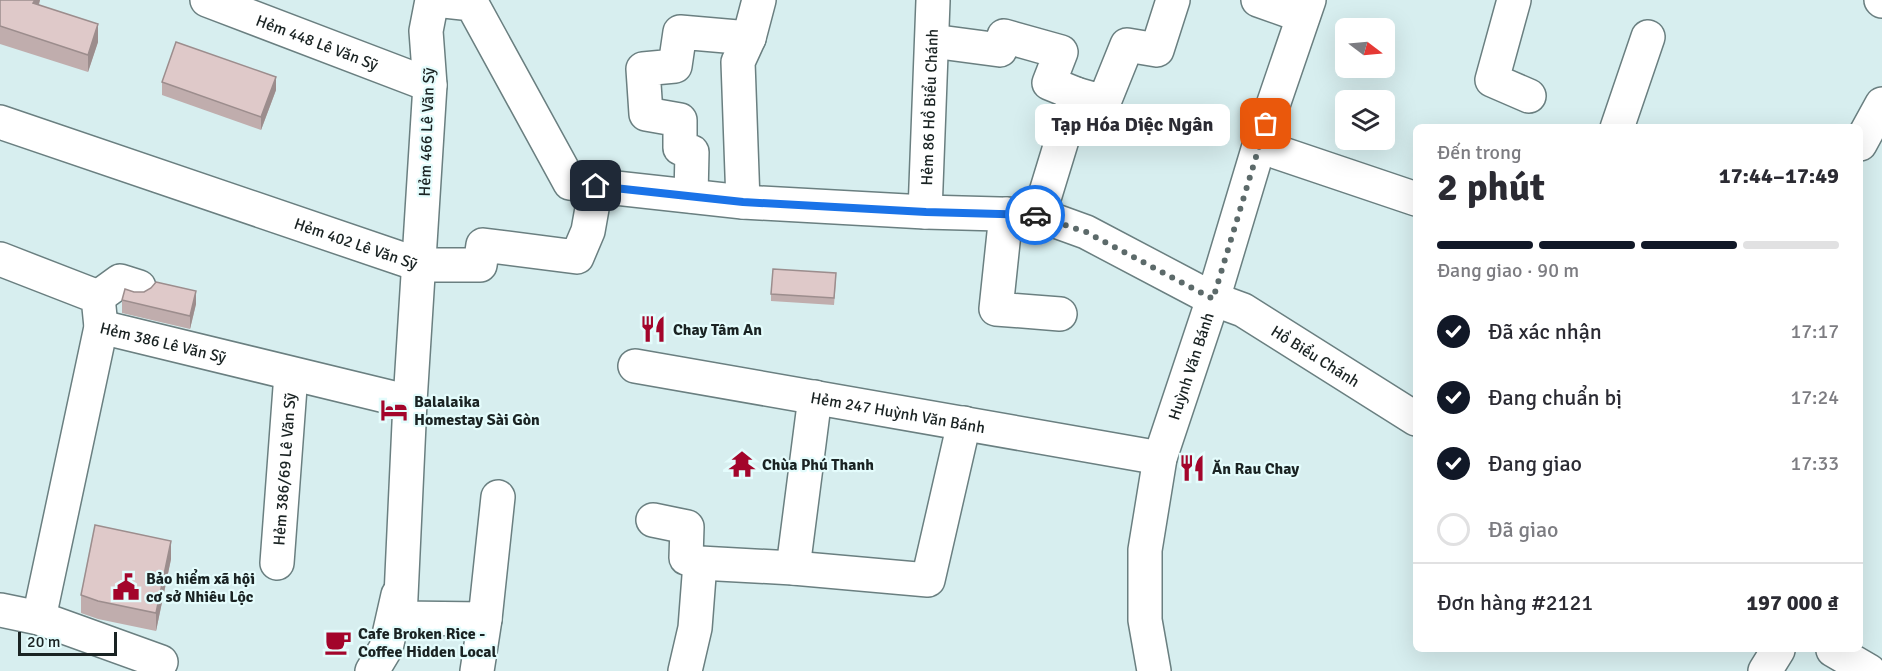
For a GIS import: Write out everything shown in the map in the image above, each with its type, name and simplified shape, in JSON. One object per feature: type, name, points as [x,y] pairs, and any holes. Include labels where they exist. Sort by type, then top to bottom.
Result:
[{"type":"street","name":"Hẻm 448 Lê Văn Sỹ","points":[[207,0],[430,85]]},
{"type":"street","name":"Hẻm 466 Lê Văn Sỹ","points":[[420,265],[430,85],[426,31],[433,0]]},
{"type":"street","name":"Hồ Biểu Chánh","points":[[433,0],[472,4],[570,183],[743,202],[926,212],[1039,215],[1114,245],[1213,299],[1243,310],[1413,417]]},
{"type":"street","points":[[743,202],[738,62],[749,38],[759,0]]},
{"type":"street","points":[[932,41],[1000,50],[1004,36],[1061,52],[1049,83],[1104,102],[1127,45],[1157,50],[1173,0]]},
{"type":"street","points":[[1258,0],[1306,8]]},
{"type":"street","points":[[1514,0],[1492,80],[1529,96]]},
{"type":"street","name":"Hẻm 86 Hồ Biểu Chánh","points":[[926,212],[933,1]]},
{"type":"street","name":"Huỳnh Văn Bánh","points":[[1154,671],[1145,621],[1144,549],[1160,458],[1213,299],[1259,146],[1306,8]]},
{"type":"street","points":[[691,196],[692,152],[680,148],[680,120],[646,114],[643,69],[675,66],[680,32],[749,38]]},
{"type":"street","points":[[1618,124],[1648,37]]},
{"type":"street","points":[[1039,215],[1076,94]]},
{"type":"street","points":[[1863,139],[1882,104]]},
{"type":"street","name":"Hẻm 402 Lê Văn Sỹ","points":[[0,122],[420,265],[410,402],[400,618],[485,619]]},
{"type":"street","points":[[1259,146],[1413,199]]},
{"type":"street","points":[[420,265],[480,265],[483,245],[577,257],[588,231],[596,186]]},
{"type":"street","points":[[1006,214],[996,309],[1060,314]]},
{"type":"street","points":[[0,259],[99,312],[120,281],[139,287]]},
{"type":"street","name":"Hẻm 386 Lê Văn Sỹ","points":[[39,618],[99,312],[291,374],[410,402]]},
{"type":"street","name":"Hẻm 247 Huỳnh Văn Bánh","points":[[635,366],[1160,458]]},
{"type":"street","name":"Hẻm 386/69 Lê Văn Sỹ","points":[[277,562],[291,374]]},
{"type":"street","points":[[793,568],[815,397]]},
{"type":"street","points":[[653,520],[687,527],[686,558],[700,563],[793,568],[928,580],[964,423]]},
{"type":"street","points":[[477,671],[498,497]]},
{"type":"street","points":[[685,671],[695,628],[700,563]]},
{"type":"street","points":[[372,671],[386,648],[391,630],[392,612],[402,578]]},
{"type":"street","points":[[0,610],[39,618],[161,662]]},
{"type":"street","points":[[1765,671],[1777,652]]},
{"type":"street","points":[[1836,652],[1869,671]]},
{"type":"building","points":[[0,0],[35,0],[33,3],[98,24],[88,55],[0,26]]},
{"type":"building","points":[[176,42],[276,77],[261,117],[162,82]]},
{"type":"building","points":[[773,269],[836,273],[834,298],[771,294]]},
{"type":"building","points":[[156,282],[196,291],[190,316],[122,300],[125,289],[144,292]]},
{"type":"building","name":"Bảo hiểm xã hội cơ sở Nhiêu Lộc","points":[[95,525],[171,541],[156,613],[98,601],[81,595]]},
{"type":"way so far","points":[[1035,215],[1086,232],[1114,245],[1213,299],[1266,124]]},
{"type":"place","name":"Tạp Hóa Diệc Ngân","points":[[1266,124]]},
{"type":"place","name":"Chay Tâm An","points":[[653,329]]},
{"type":"place","name":"Balalaika Homestay Sài Gòn","points":[[394,410]]},
{"type":"place","name":"Chùa Phú Thanh","points":[[742,464]]},
{"type":"place","name":"Ăn Rau Chay","points":[[1192,468]]},
{"type":"place","name":"Bảo hiểm xã hội cơ sở Nhiêu Lộc","points":[[126,587]]},
{"type":"place","name":"Cafe Broken Rice - Coffee Hidden Local","points":[[338,642]]},
{"type":"route","points":[[596,186],[743,202],[926,212],[1035,215]]}]
